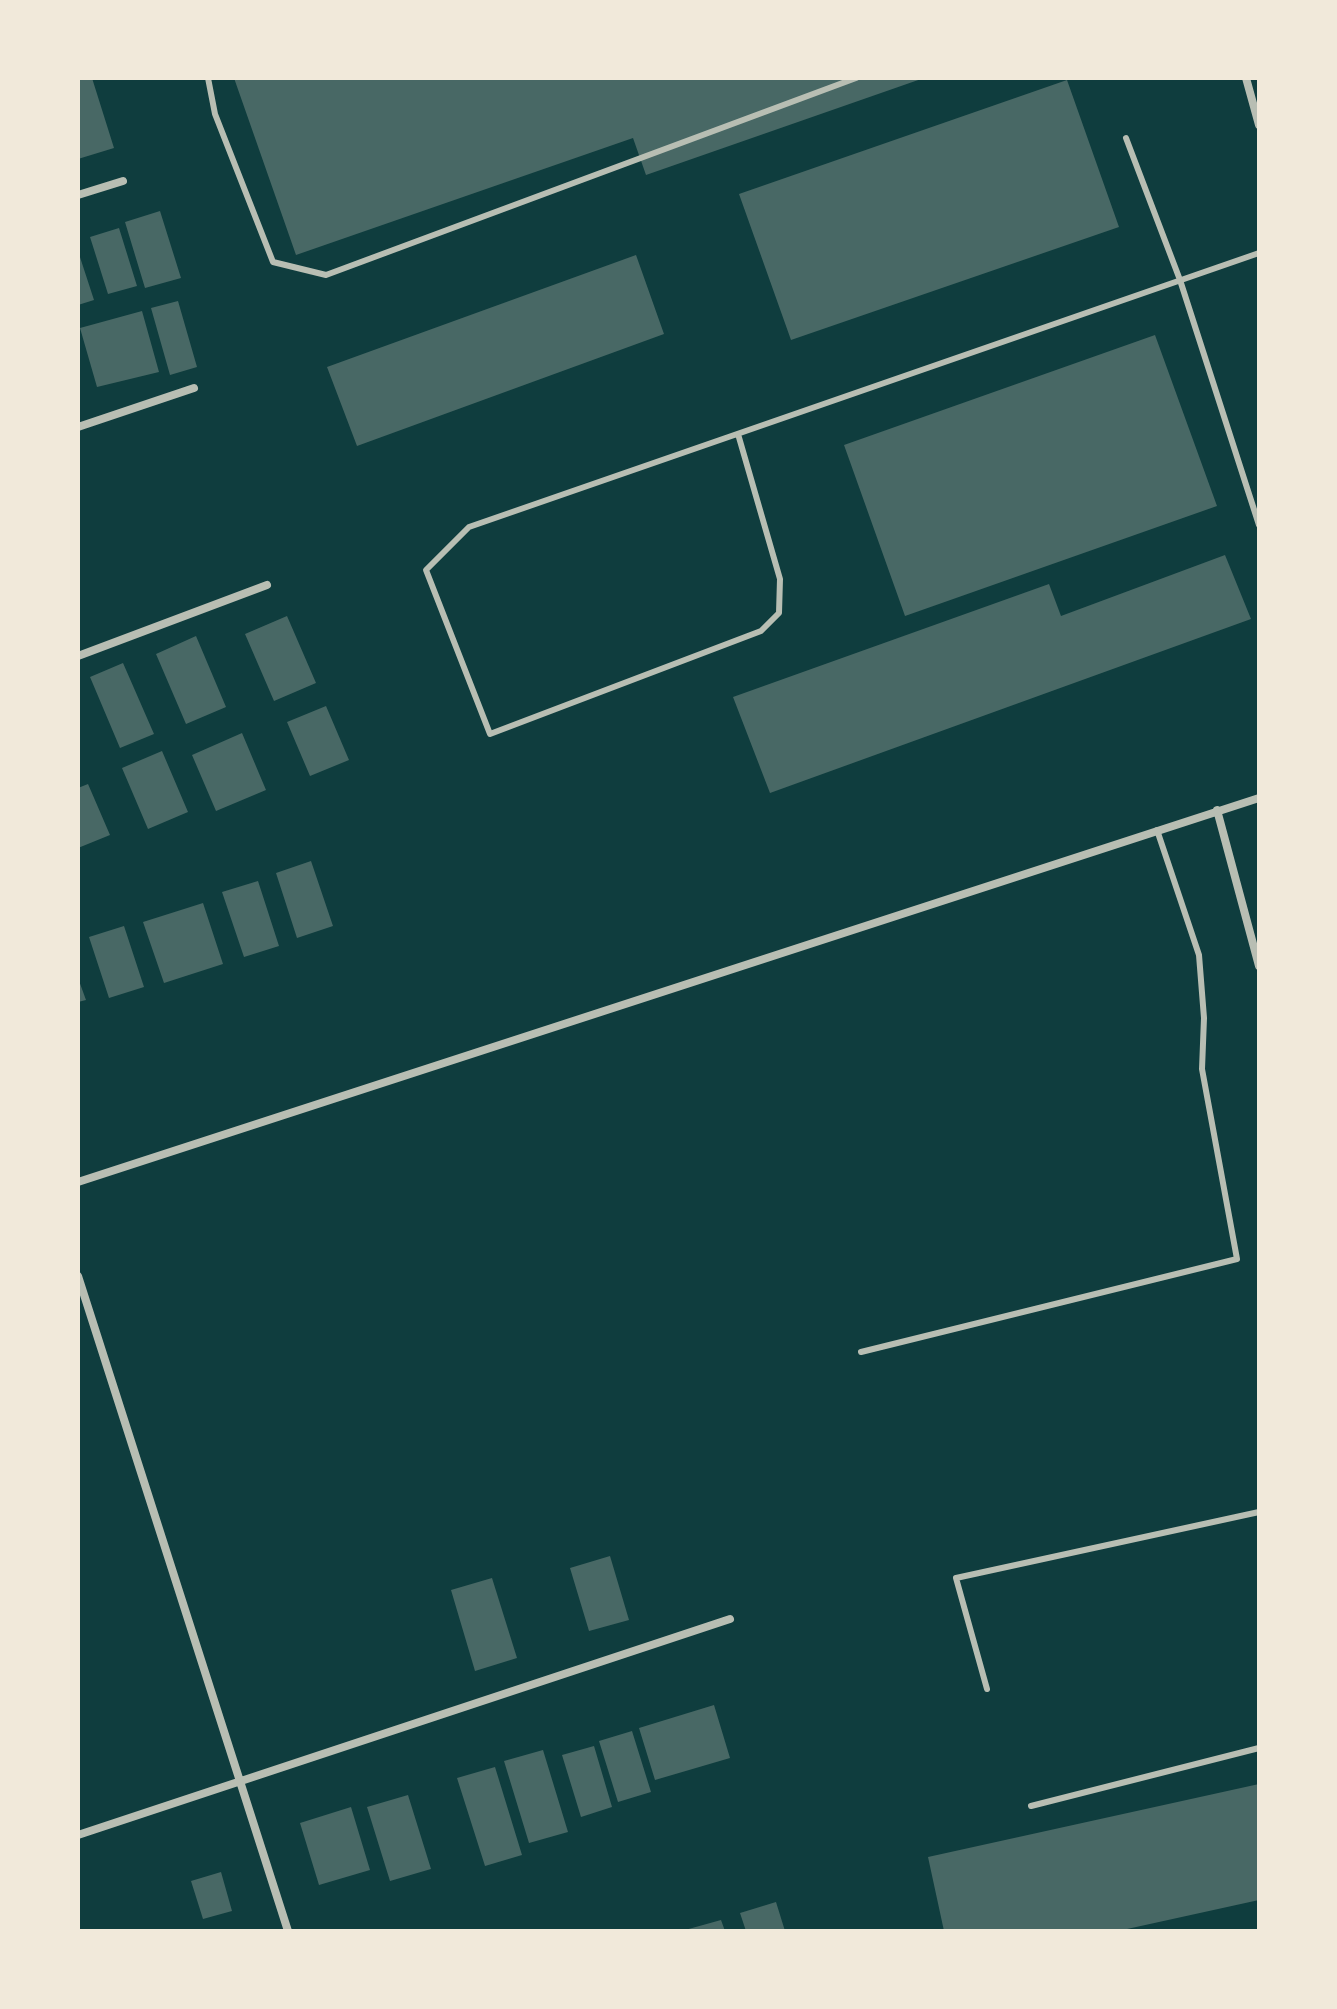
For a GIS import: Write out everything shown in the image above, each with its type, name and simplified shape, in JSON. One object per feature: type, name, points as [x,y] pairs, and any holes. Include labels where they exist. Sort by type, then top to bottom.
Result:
[{"type":"street","points":[[1246,78],[1259,125]]},
{"type":"street","points":[[78,195],[123,181]]},
{"type":"street","points":[[78,427],[194,388]]},
{"type":"street","points":[[78,656],[267,585]]},
{"type":"street","points":[[78,1182],[1259,798]]},
{"type":"street","points":[[1217,810],[1259,966]]},
{"type":"street","points":[[78,1276],[288,1931]]},
{"type":"street","points":[[78,1835],[730,1619]]},
{"type":"lane","points":[[208,78],[215,114],[273,262],[326,275],[856,78]]},
{"type":"lane","points":[[1126,138],[1180,280],[1259,525]]},
{"type":"lane","points":[[738,434],[780,579],[779,613],[761,631],[490,734],[426,570],[469,527],[1259,253]]},
{"type":"lane","points":[[861,1352],[1237,1259],[1202,1069],[1204,1018],[1199,955],[1157,830]]},
{"type":"lane","points":[[987,1689],[956,1578],[1259,1512]]},
{"type":"lane","points":[[1031,1806],[1259,1748]]},
{"type":"building","points":[[78,78],[92,78],[114,148],[78,159]]},
{"type":"building","points":[[234,78],[924,78],[646,175],[633,138],[296,255]]},
{"type":"building","points":[[1067,80],[1119,227],[791,340],[739,194]]},
{"type":"building","points":[[160,211],[181,278],[145,288],[125,222]]},
{"type":"building","points":[[119,228],[137,286],[108,294],[90,237]]},
{"type":"building","points":[[78,251],[94,300],[78,305]]},
{"type":"building","points":[[636,255],[664,334],[357,446],[327,367]]},
{"type":"building","points":[[178,301],[197,367],[170,375],[151,308]]},
{"type":"building","points":[[142,311],[159,372],[97,387],[80,328]]},
{"type":"building","points":[[1155,335],[1217,506],[905,616],[844,445]]},
{"type":"building","points":[[1225,555],[1251,619],[770,793],[733,697],[1049,584],[1061,616]]},
{"type":"building","points":[[287,616],[316,683],[274,701],[245,634]]},
{"type":"building","points":[[196,636],[226,707],[186,724],[156,654]]},
{"type":"building","points":[[123,663],[154,734],[120,748],[90,677]]},
{"type":"building","points":[[326,706],[349,760],[310,776],[287,722]]},
{"type":"building","points":[[242,733],[266,790],[216,811],[192,755]]},
{"type":"building","points":[[162,751],[188,812],[148,829],[122,768]]},
{"type":"building","points":[[88,784],[110,835],[78,848],[78,788]]},
{"type":"building","points":[[311,861],[333,926],[297,938],[276,873]]},
{"type":"building","points":[[258,881],[279,946],[244,957],[222,892]]},
{"type":"building","points":[[203,903],[223,964],[164,983],[143,922]]},
{"type":"building","points":[[124,926],[144,987],[109,998],[89,937]]},
{"type":"building","points":[[78,978],[86,1000],[78,1002]]},
{"type":"building","points":[[610,1556],[629,1620],[589,1631],[570,1568]]},
{"type":"building","points":[[492,1578],[517,1658],[475,1671],[451,1590]]},
{"type":"building","points":[[714,1705],[730,1758],[655,1780],[639,1728]]},
{"type":"building","points":[[632,1731],[651,1792],[618,1802],[599,1741]]},
{"type":"building","points":[[594,1746],[612,1807],[581,1817],[562,1755]]},
{"type":"building","points":[[543,1750],[568,1832],[529,1843],[504,1761]]},
{"type":"building","points":[[495,1767],[522,1855],[485,1866],[457,1778]]},
{"type":"building","points":[[1259,1784],[1259,1900],[1118,1931],[944,1931],[928,1857]]},
{"type":"building","points":[[408,1795],[431,1869],[390,1881],[367,1807]]},
{"type":"building","points":[[351,1807],[370,1870],[319,1885],[300,1823]]},
{"type":"building","points":[[221,1872],[232,1911],[203,1919],[191,1881]]},
{"type":"building","points":[[776,1902],[785,1931],[746,1931],[740,1913]]},
{"type":"building","points":[[721,1920],[725,1931],[685,1930]]}]
